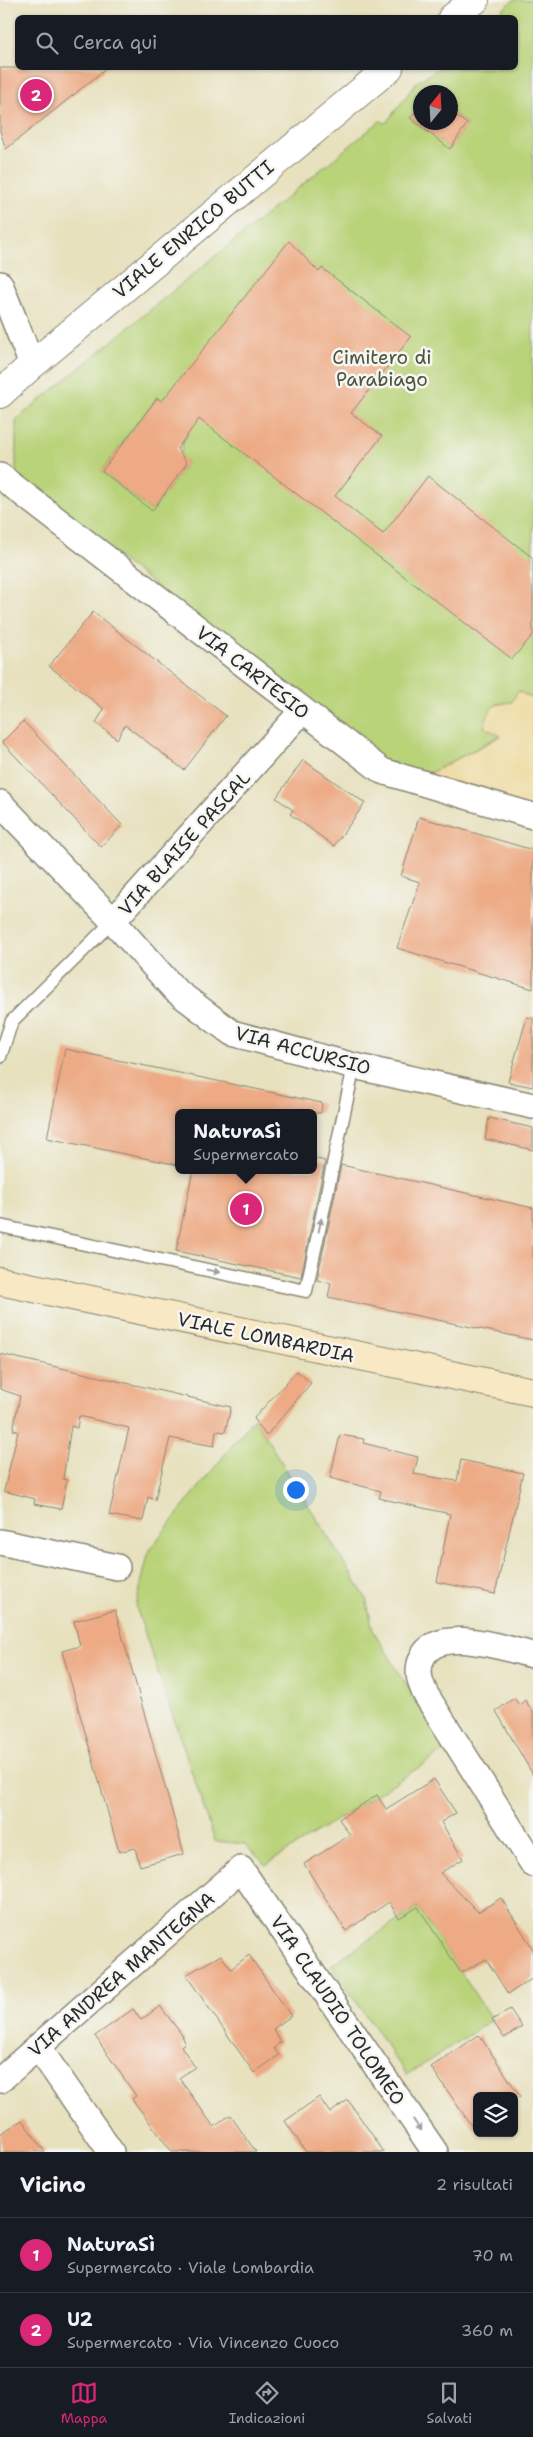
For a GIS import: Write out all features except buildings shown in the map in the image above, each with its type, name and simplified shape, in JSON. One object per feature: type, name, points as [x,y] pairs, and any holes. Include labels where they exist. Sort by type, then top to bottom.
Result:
[{"type":"main road","name":"VIALE LOMBARDIA","points":[[2,1281],[533,1392]]},
{"type":"street","points":[[456,15],[475,0]]},
{"type":"street","name":"VIALE ENRICO BUTTI","points":[[0,394],[32,365],[387,70]]},
{"type":"street","points":[[0,284],[32,365]]},
{"type":"street","name":"VIA CARTESIO","points":[[0,476],[382,771],[533,816]]},
{"type":"street","name":"VIA BLAISE PASCAL","points":[[0,804],[113,922],[303,710]]},
{"type":"street","name":"VIA ACCURSIO","points":[[113,922],[175,990],[232,1033],[354,1066],[533,1106]]},
{"type":"street","points":[[0,1542],[117,1567]]},
{"type":"street","points":[[533,1655],[466,1641],[445,1641],[425,1653],[420,1663],[421,1685],[533,1864]]},
{"type":"street","name":"VIA ANDREA MANTEGNA","points":[[0,2080],[241,1868]]},
{"type":"street","name":"VIA CLAUDIO TOLOMEO","points":[[241,1868],[435,2152]]},
{"type":"street","points":[[38,2047],[111,2152]]},
{"type":"lane","points":[[0,1057],[12,1021],[113,922]]},
{"type":"lane","points":[[0,1226],[306,1291],[354,1066]]},
{"type":"green space","name":"Cimitero di Parabiago","points":[[513,0],[533,0],[533,699],[518,691],[512,702],[496,704],[501,735],[423,777],[385,763],[16,478],[16,420],[380,121],[386,123],[413,87],[413,116],[411,118],[413,120],[413,130],[426,130],[450,149],[467,124],[458,117],[458,85],[415,85],[436,70],[518,70],[518,15],[497,15]],"holes":[[[157,398],[178,412],[191,429],[183,442],[181,455],[187,463],[152,511],[102,471]]]},
{"type":"green space","points":[[254,1418],[366,1598],[373,1630],[446,1750],[266,1865],[244,1844],[215,1841],[136,1607],[149,1550]]},
{"type":"green space","points":[[418,1907],[492,2020],[407,2075],[331,1965]]},
{"type":"sand","points":[[518,691],[533,699],[533,809],[423,777],[501,736],[484,727],[488,715],[496,706],[512,702]]},
{"type":"place","name":"U2","points":[[36,95]]},
{"type":"place","name":"NaturaSì","points":[[246,1209]]}]
